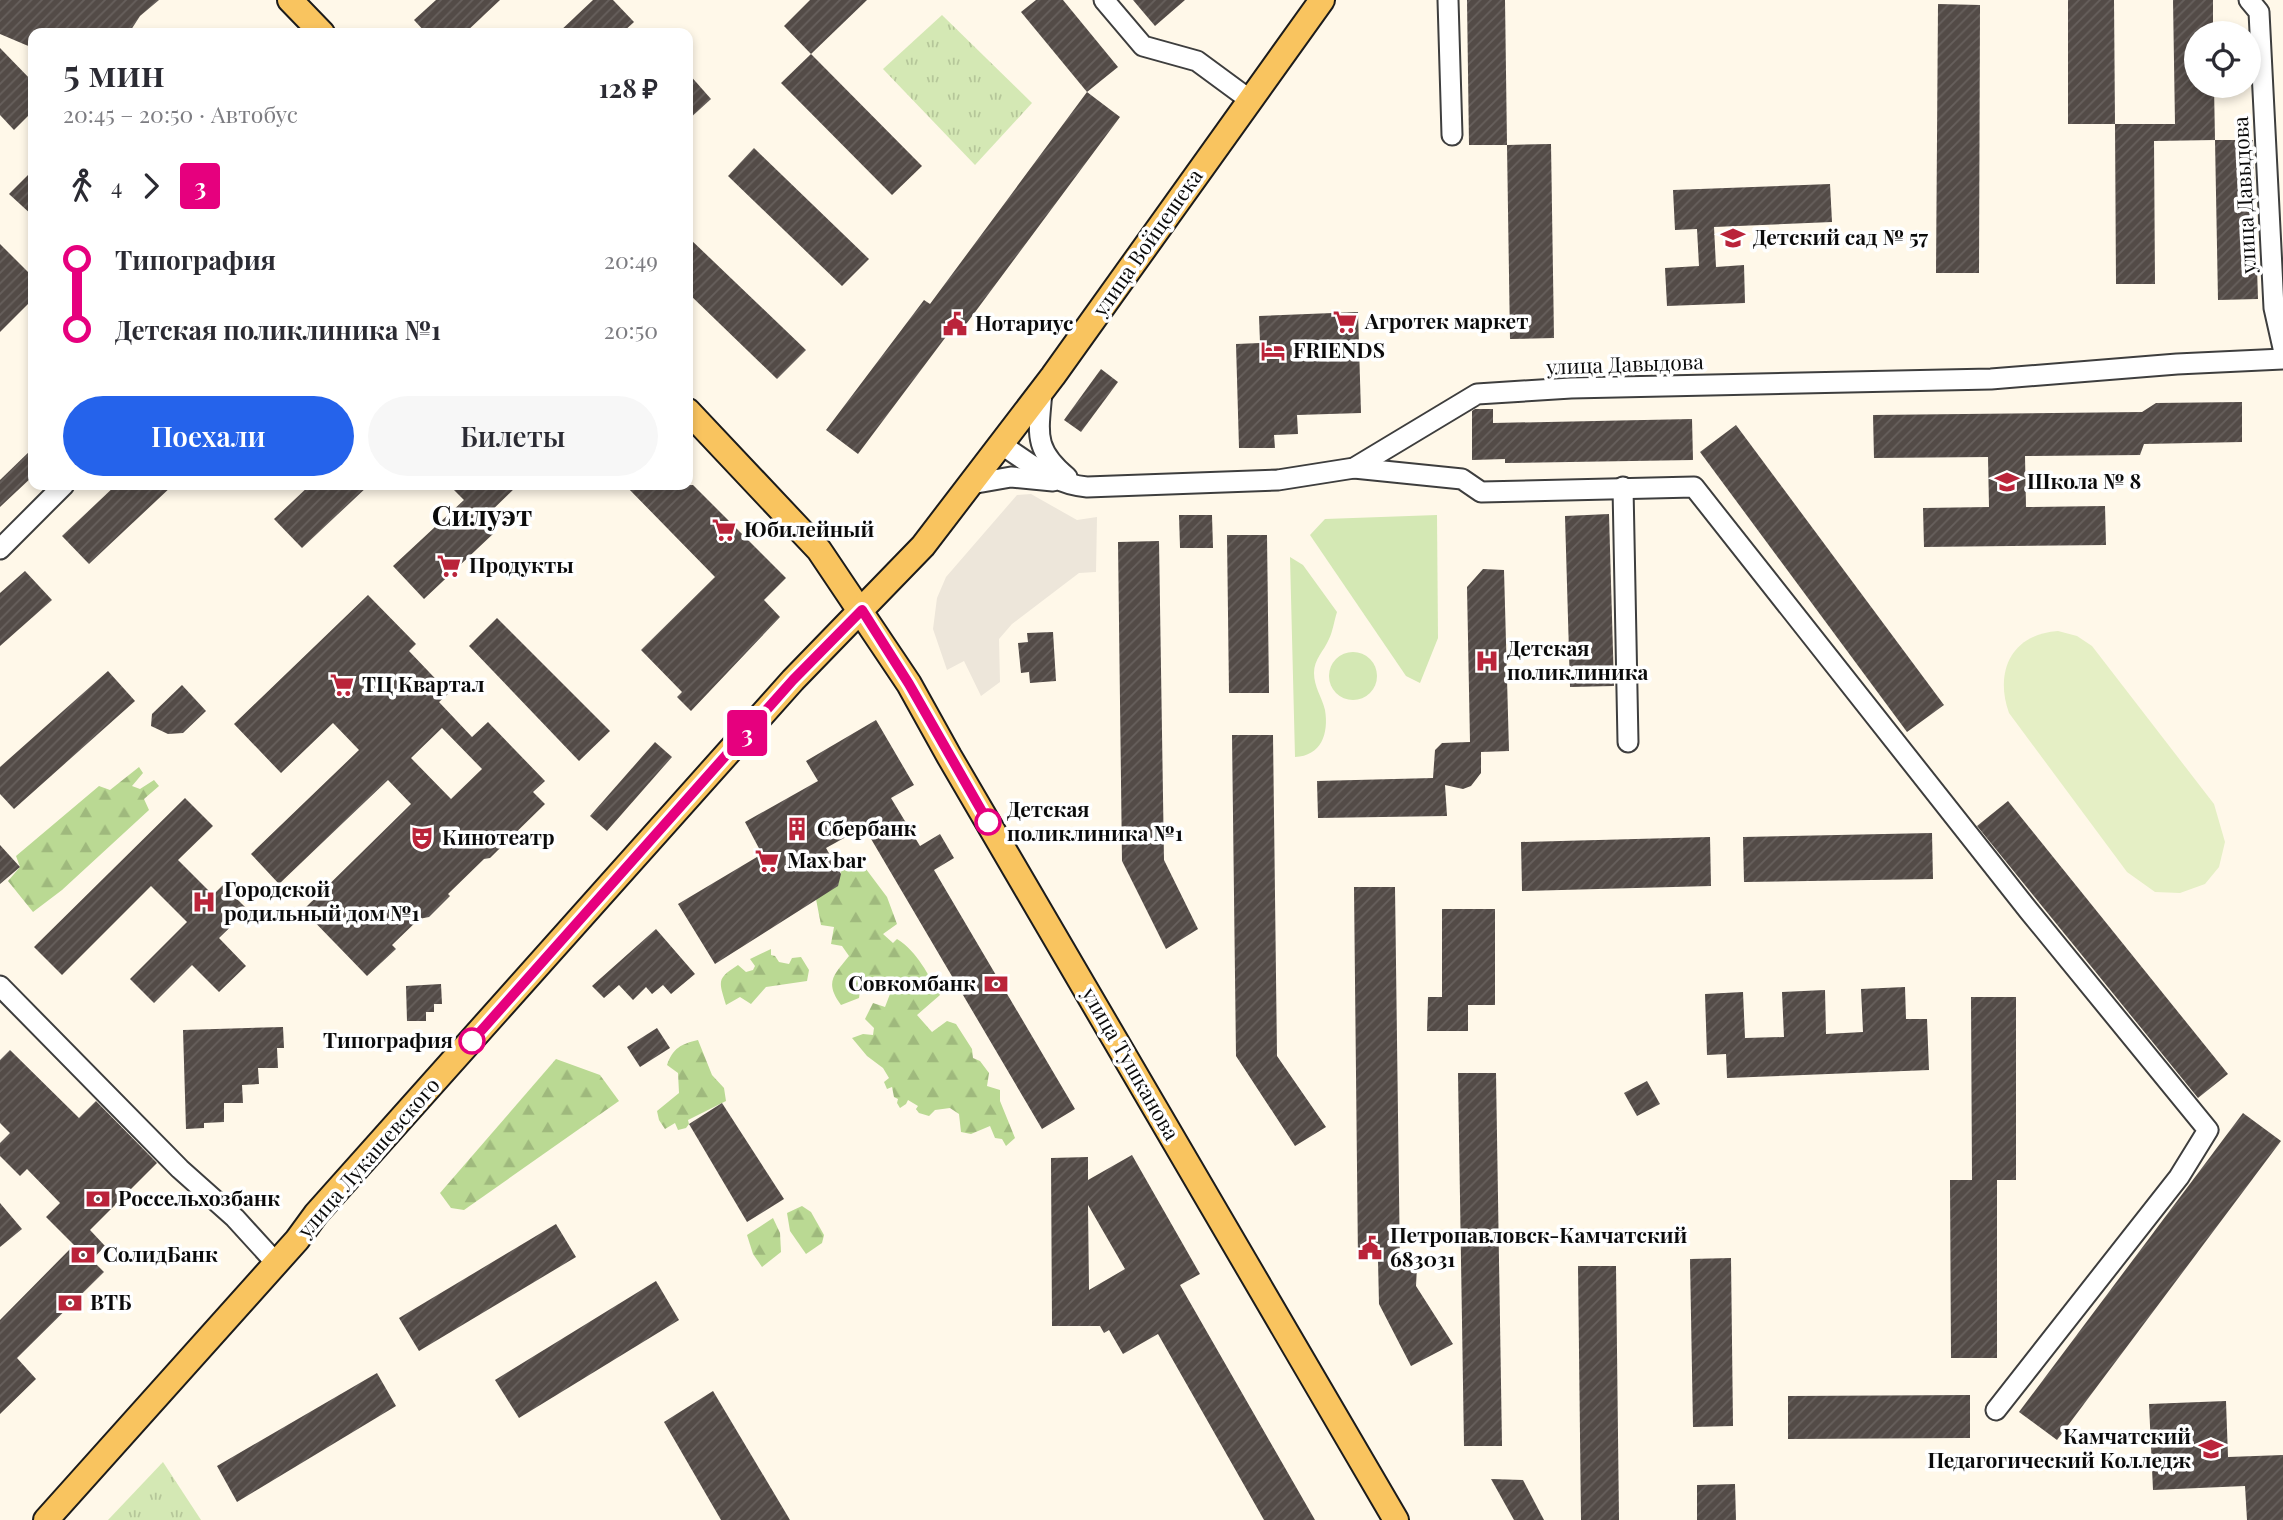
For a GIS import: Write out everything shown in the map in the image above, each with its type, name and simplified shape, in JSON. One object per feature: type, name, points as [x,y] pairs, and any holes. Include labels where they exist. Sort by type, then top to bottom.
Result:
[{"type":"main road","points":[[290,0],[317,28]]},
{"type":"main road","name":"улица Войцешека","points":[[862,610],[917,553],[1002,445],[1322,0]]},
{"type":"main road","name":"улица Тушканова","points":[[693,416],[806,533],[862,610],[909,684],[948,756],[1396,1520]]},
{"type":"main road","name":"улица Лукашевского","points":[[46,1520],[802,671],[862,610]]},
{"type":"street","points":[[1104,0],[1143,46],[1197,61],[1250,100]]},
{"type":"street","points":[[1448,0],[1452,135]]},
{"type":"street","name":"улица Давыдова","points":[[2249,0],[2259,12],[2274,308],[2283,348]]},
{"type":"street","name":"улица Давыдова","points":[[1002,445],[1058,482],[1087,487],[1278,480],[1354,468],[1477,394],[1571,388],[1991,379],[2283,359]]},
{"type":"street","points":[[1042,391],[1039,435],[1043,450],[1051,464],[1074,483],[1087,487]]},
{"type":"street","points":[[1354,468],[1462,479],[1481,492],[1694,487],[2029,911],[2208,1130],[2179,1177],[1996,1410]]},
{"type":"street","points":[[971,484],[1011,477],[1058,482]]},
{"type":"street","points":[[1623,487],[1628,741]]},
{"type":"street","points":[[0,549],[59,490]]},
{"type":"street","points":[[0,986],[180,1169],[235,1218],[276,1263]]},
{"type":"green space","points":[[942,15],[1032,103],[975,165],[883,69]]},
{"type":"green space","points":[[1437,515],[1438,638],[1420,683],[1406,676],[1310,535],[1325,519]]},
{"type":"green space","points":[[1290,557],[1303,565],[1337,612],[1330,636],[1314,668],[1315,683],[1325,710],[1324,735],[1311,753],[1295,757]]},
{"type":"green space","points":[[2058,631],[2077,636],[2092,646],[2214,804],[2225,842],[2219,867],[2205,884],[2180,893],[2155,892],[2127,872],[2009,713],[2004,683],[2011,657],[2018,647],[2029,639]]},
{"type":"green space","points":[[1353,652],[1370,659],[1377,676],[1370,693],[1353,700],[1336,693],[1329,676],[1336,659]]},
{"type":"green space","points":[[139,767],[143,773],[132,786],[140,789],[154,780],[159,786],[144,799],[149,810],[62,890],[33,912],[8,881],[20,867],[16,856],[99,786],[110,790]]},
{"type":"green space","points":[[846,858],[860,861],[887,897],[897,924],[883,934],[893,943],[897,939],[911,950],[940,995],[917,1015],[932,1032],[947,1021],[956,1024],[972,1049],[973,1058],[980,1061],[989,1073],[987,1086],[1000,1090],[1000,1101],[1015,1138],[1006,1146],[1002,1139],[995,1138],[990,1126],[971,1134],[961,1132],[959,1114],[950,1108],[935,1110],[929,1116],[919,1113],[916,1109],[918,1106],[908,1100],[900,1108],[892,1087],[887,1089],[884,1082],[889,1078],[883,1068],[867,1056],[852,1038],[863,1034],[873,1035],[874,1028],[865,1019],[873,1003],[885,1007],[890,994],[884,991],[880,977],[861,983],[859,998],[841,1005],[833,990],[835,974],[849,956],[842,946],[831,944],[834,927],[821,925],[816,899],[841,874],[840,869]]},
{"type":"green space","points":[[771,949],[771,955],[779,962],[789,964],[792,958],[801,957],[809,970],[807,981],[766,987],[751,1004],[740,997],[726,1005],[721,985],[723,977],[738,965],[746,972],[753,970],[755,966],[750,959]]},
{"type":"green space","points":[[698,1040],[712,1075],[724,1088],[726,1101],[688,1120],[686,1128],[678,1130],[675,1123],[665,1129],[657,1111],[679,1093],[678,1073],[667,1065],[678,1048]]},
{"type":"green space","points":[[556,1059],[600,1075],[619,1101],[464,1210],[451,1208],[440,1193]]},
{"type":"green space","points":[[802,1206],[811,1212],[824,1235],[822,1243],[806,1254],[790,1231],[787,1213]]},
{"type":"green space","points":[[773,1218],[780,1233],[781,1252],[762,1267],[753,1254],[747,1235]]},
{"type":"green space","points":[[163,1462],[201,1520],[108,1520]]},
{"type":"shaded area","points":[[1031,494],[1077,520],[1097,517],[1096,572],[1079,573],[1012,624],[999,639],[1000,682],[981,696],[964,661],[947,670],[933,629],[937,598],[946,577],[1017,495]]},
{"type":"building","points":[[0,0],[159,0],[140,16],[132,28],[28,28],[28,46],[0,34]]},
{"type":"building","points":[[436,0],[500,0],[470,28],[421,28],[414,20]]},
{"type":"building","points":[[593,0],[613,0],[634,22],[627,28],[563,28]]},
{"type":"building","points":[[810,0],[867,0],[811,54],[784,26]]},
{"type":"building","points":[[1036,0],[1063,0],[1118,67],[1087,92],[1021,12]]},
{"type":"building","points":[[1133,0],[1185,0],[1155,26]]},
{"type":"building","points":[[1467,0],[1505,0],[1507,145],[1469,145]]},
{"type":"building","points":[[2068,0],[2114,0],[2115,124],[2068,124]]},
{"type":"building","points":[[2173,0],[2213,0],[2213,21],[2184,21],[2184,98],[2214,98],[2215,140],[2154,141],[2155,284],[2116,284],[2115,124],[2175,124]]},
{"type":"building","points":[[1938,4],[1980,5],[1979,273],[1936,273]]},
{"type":"building","points":[[0,48],[28,77],[28,116],[14,130],[0,115]]},
{"type":"building","points":[[811,54],[922,166],[892,195],[781,83]]},
{"type":"building","points":[[693,79],[711,99],[693,115]]},
{"type":"building","points":[[1087,92],[1120,117],[961,331],[954,326],[858,454],[826,430],[924,300],[930,304]]},
{"type":"building","points":[[2215,140],[2253,140],[2258,299],[2218,300]]},
{"type":"building","points":[[1551,144],[1554,338],[1510,339],[1507,145]]},
{"type":"building","points":[[754,148],[869,259],[842,286],[728,176]]},
{"type":"building","points":[[28,175],[28,211],[9,194]]},
{"type":"building","points":[[1830,184],[1832,222],[1714,227],[1716,267],[1744,265],[1745,303],[1667,306],[1665,268],[1699,266],[1697,229],[1675,230],[1673,190]]},
{"type":"building","points":[[693,242],[806,350],[777,379],[693,298]]},
{"type":"building","points":[[0,244],[28,272],[28,304],[0,332]]},
{"type":"building","points":[[1358,312],[1361,413],[1297,415],[1298,434],[1274,435],[1275,448],[1239,448],[1236,344],[1260,343],[1259,316]]},
{"type":"building","points":[[1101,369],[1118,382],[1081,432],[1064,420]]},
{"type":"building","name":"Школа № 8","points":[[2242,402],[2242,442],[2144,444],[2140,455],[2025,456],[2026,507],[2105,506],[2106,545],[1924,547],[1923,508],[1989,507],[1988,457],[1874,458],[1873,415],[2142,412],[2156,403]]},
{"type":"building","points":[[1493,409],[1493,423],[1692,419],[1693,460],[1505,463],[1505,459],[1472,460],[1472,411]]},
{"type":"building","points":[[1736,425],[1944,705],[1907,732],[1700,452]]},
{"type":"building","points":[[28,453],[28,481],[0,507],[0,480]]},
{"type":"building","points":[[693,485],[786,578],[764,600],[780,617],[691,711],[677,697],[682,692],[641,650],[715,577],[630,490],[693,490]]},
{"type":"building","points":[[111,490],[168,490],[89,564],[62,536]]},
{"type":"building","points":[[305,490],[364,490],[302,548],[274,519]]},
{"type":"building","points":[[454,490],[513,490],[482,520],[494,533],[424,599],[393,566],[464,500]]},
{"type":"building","points":[[1609,514],[1614,686],[1570,687],[1565,516]]},
{"type":"building","points":[[1179,515],[1212,515],[1213,548],[1180,548]]},
{"type":"building","points":[[1227,535],[1267,535],[1269,693],[1229,693]]},
{"type":"building","points":[[1159,541],[1164,860],[1198,929],[1166,949],[1122,861],[1118,542]]},
{"type":"building","name":"Детская поликлиника","points":[[1483,569],[1504,570],[1509,751],[1481,752],[1481,773],[1471,786],[1463,789],[1445,785],[1447,816],[1318,818],[1317,781],[1433,778],[1435,750],[1442,743],[1470,742],[1467,587]]},
{"type":"building","points":[[25,571],[52,600],[0,646],[0,593]]},
{"type":"building","points":[[368,595],[416,644],[409,651],[449,693],[439,702],[472,737],[488,722],[545,781],[533,792],[545,804],[490,858],[484,859],[448,894],[450,896],[429,917],[419,919],[392,945],[396,949],[367,976],[303,910],[411,804],[388,780],[279,884],[251,854],[359,750],[333,723],[281,773],[234,724]],"holes":[[[442,728],[482,769],[451,799],[411,758]]]},
{"type":"building","points":[[497,618],[610,731],[579,761],[469,646]]},
{"type":"building","points":[[1053,632],[1056,681],[1030,683],[1029,672],[1021,673],[1018,643],[1028,642],[1027,633]]},
{"type":"building","points":[[108,671],[135,701],[14,809],[0,794],[0,767]]},
{"type":"building","points":[[182,685],[206,711],[183,733],[168,734],[151,726],[152,714]]},
{"type":"building","points":[[876,720],[914,785],[891,798],[920,846],[940,834],[954,858],[934,870],[1075,1109],[1042,1129],[864,827],[826,848],[841,874],[838,886],[715,964],[678,904],[762,854],[745,822],[818,781],[806,761]]},
{"type":"building","points":[[1232,735],[1273,735],[1277,1056],[1326,1127],[1295,1146],[1236,1056]]},
{"type":"building","points":[[655,742],[672,757],[607,831],[590,816]]},
{"type":"building","name":"Городской родильный дом №1","points":[[185,798],[213,826],[178,860],[213,895],[223,885],[248,910],[219,938],[246,966],[219,992],[192,965],[154,1003],[130,979],[187,922],[151,886],[62,975],[34,947]]},
{"type":"building","points":[[2008,801],[2228,1074],[2198,1098],[1977,826]]},
{"type":"building","points":[[1932,833],[1933,879],[1744,882],[1743,837]]},
{"type":"building","points":[[1710,837],[1711,886],[1522,891],[1521,842]]},
{"type":"building","points":[[0,845],[20,867],[0,884]]},
{"type":"building","points":[[1354,887],[1395,887],[1400,1267],[1417,1267],[1416,1286],[1453,1344],[1411,1366],[1379,1304],[1378,1260],[1358,1260]]},
{"type":"building","points":[[1442,909],[1495,909],[1495,1005],[1468,1005],[1468,1031],[1427,1031],[1428,997],[1442,997]]},
{"type":"building","points":[[656,929],[695,974],[671,994],[663,985],[652,994],[646,987],[633,1000],[619,985],[604,998],[592,986]]},
{"type":"building","points":[[441,984],[442,1004],[434,1004],[434,1012],[426,1012],[426,1021],[407,1021],[406,986]]},
{"type":"building","points":[[1905,987],[1906,1019],[1927,1019],[1929,1070],[1727,1078],[1726,1054],[1707,1055],[1705,994],[1743,992],[1745,1038],[1784,1037],[1782,992],[1825,990],[1826,1034],[1863,1032],[1861,989]]},
{"type":"building","points":[[1971,997],[2016,997],[2016,1180],[1997,1180],[1997,1358],[1951,1358],[1950,1180],[1972,1180]]},
{"type":"building","points":[[283,1027],[284,1048],[277,1048],[278,1068],[258,1068],[259,1084],[242,1085],[243,1103],[224,1103],[224,1122],[204,1123],[204,1128],[186,1129],[183,1030]]},
{"type":"building","points":[[657,1028],[670,1048],[640,1067],[627,1047]]},
{"type":"building","points":[[10,1050],[79,1118],[96,1101],[157,1163],[90,1230],[105,1246],[92,1260],[104,1272],[17,1358],[36,1379],[0,1414],[0,1320],[74,1245],[46,1217],[60,1203],[27,1169],[20,1176],[0,1156],[0,1143],[10,1133],[0,1123],[0,1060]]},
{"type":"building","points":[[1458,1073],[1496,1073],[1502,1446],[1464,1446]]},
{"type":"building","points":[[1647,1081],[1660,1104],[1637,1116],[1624,1093]]},
{"type":"building","points":[[722,1103],[784,1199],[747,1222],[689,1124]]},
{"type":"building","points":[[2243,1113],[2281,1141],[2057,1440],[2019,1412]]},
{"type":"building","points":[[1132,1155],[1200,1274],[1180,1285],[1315,1520],[1264,1520],[1158,1334],[1123,1354],[1109,1330],[1104,1333],[1100,1326],[1052,1326],[1051,1158],[1088,1157],[1088,1180]],"holes":[[[1088,1205],[1125,1269],[1089,1290]]]},
{"type":"building","points":[[0,1203],[22,1229],[0,1247]]},
{"type":"building","points":[[556,1224],[576,1257],[419,1351],[399,1318]]},
{"type":"building","points":[[1731,1258],[1733,1426],[1693,1427],[1690,1259]]},
{"type":"building","points":[[1578,1266],[1616,1266],[1619,1520],[1581,1520]]},
{"type":"building","points":[[656,1281],[679,1320],[519,1418],[495,1380]]},
{"type":"building","points":[[377,1373],[396,1406],[237,1502],[217,1466]]},
{"type":"building","points":[[713,1391],[790,1520],[721,1520],[664,1422]]},
{"type":"building","points":[[1970,1395],[1970,1438],[1788,1439],[1788,1396]]},
{"type":"building","points":[[2226,1401],[2228,1457],[2283,1455],[2283,1520],[2247,1520],[2245,1486],[2153,1490],[2149,1404]]},
{"type":"building","points":[[1491,1479],[1523,1480],[1544,1520],[1514,1520]]},
{"type":"building","points":[[1735,1484],[1736,1520],[1697,1520],[1697,1485]]},
{"type":"bus line","name":"3","points":[[472,1041],[793,680],[862,610],[909,684],[988,822]]},
{"type":"place","name":"Детский сад № 57","points":[[1733,238]]},
{"type":"place","name":"Агротек маркет","points":[[1345,322]]},
{"type":"place","name":"Нотариус","points":[[955,324]]},
{"type":"place","name":"FRIENDS","points":[[1273,351]]},
{"type":"place","name":"Школа № 8","points":[[2007,482]]},
{"type":"place","name":"Юбилейный","points":[[724,530]]},
{"type":"place","name":"Продукты","points":[[449,566]]},
{"type":"place","name":"Детская поликлиника","points":[[1487,661]]},
{"type":"place","name":"ТЦ Квартал","points":[[342,685]]},
{"type":"place","name":"Детская поликлиника №1","points":[[988,822]]},
{"type":"place","name":"Сбербанк","points":[[797,829]]},
{"type":"place","name":"Кинотеатр","points":[[422,838]]},
{"type":"place","name":"Max bar","points":[[767,861]]},
{"type":"place","name":"Городской родильный дом №1","points":[[204,902]]},
{"type":"place","name":"Совкомбанк","points":[[996,984]]},
{"type":"place","name":"Типография","points":[[472,1041]]},
{"type":"place","name":"Россельхозбанк","points":[[98,1199]]},
{"type":"place","name":"Петропавловск-Камчатский 683031","points":[[1370,1248]]},
{"type":"place","name":"СолидБанк","points":[[83,1255]]},
{"type":"place","name":"ВТБ","points":[[70,1303]]},
{"type":"place","name":"Камчатский Педагогический Колледж","points":[[2211,1449]]},
{"type":"district","name":"Силуэт","points":[[482,516]]}]
